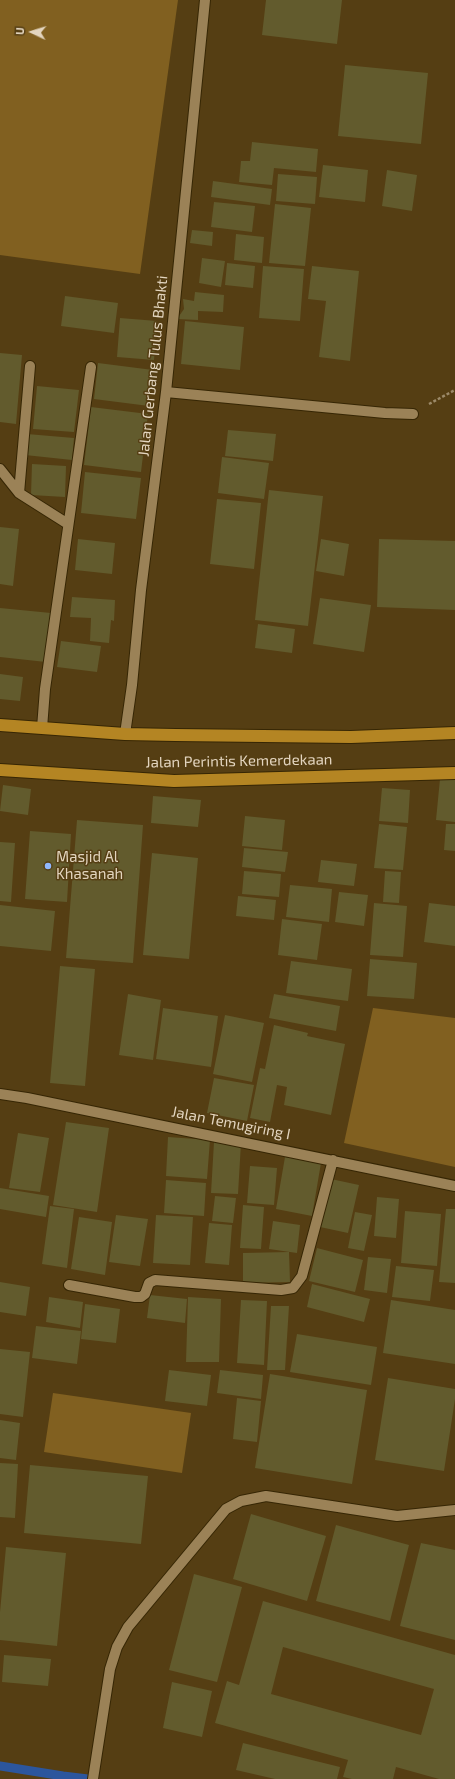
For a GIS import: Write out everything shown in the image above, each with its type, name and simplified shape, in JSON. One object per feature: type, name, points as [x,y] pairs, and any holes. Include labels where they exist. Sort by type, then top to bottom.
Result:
[{"type":"highway","name":"Jalan Perintis Kemerdekaan","points":[[0,725],[125,734],[351,737],[455,733]]},
{"type":"highway","name":"Jalan Perintis Kemerdekaan","points":[[0,770],[174,781],[455,773]]},
{"type":"street","name":"Jalan Gerbang Tulus Bhakti","points":[[125,734],[132,685],[141,590],[166,392],[205,0]]},
{"type":"street","points":[[19,493],[30,366]]},
{"type":"street","points":[[42,728],[45,688],[91,367]]},
{"type":"street","points":[[166,392],[385,413],[412,414]]},
{"type":"street","points":[[0,469],[19,493],[68,524]]},
{"type":"street","name":"Jalan Temugiring I","points":[[0,1094],[27,1098],[455,1186]]},
{"type":"street","points":[[69,1285],[134,1297],[141,1297],[145,1294],[149,1283],[155,1280],[281,1290],[293,1288],[302,1276],[333,1160]]},
{"type":"street","points":[[93,1779],[110,1669],[117,1647],[128,1627],[226,1509],[241,1501],[266,1496],[397,1516],[455,1510]]},
{"type":"path","points":[[412,414],[455,390]]},
{"type":"shaded area","points":[[0,0],[178,0],[140,274],[0,255]]},
{"type":"shaded area","points":[[373,1008],[455,1018],[455,1167],[344,1143]]},
{"type":"shaded area","points":[[53,1393],[191,1413],[182,1473],[44,1452]]},
{"type":"building","points":[[266,0],[342,0],[337,44],[262,35]]},
{"type":"building","points":[[345,65],[428,73],[421,144],[338,136]]},
{"type":"building","points":[[252,142],[318,149],[316,172],[274,168],[272,185],[239,182],[241,161],[250,161]]},
{"type":"building","points":[[323,165],[368,170],[365,202],[319,197]]},
{"type":"building","points":[[387,170],[417,175],[412,211],[382,206]]},
{"type":"building","points":[[278,174],[317,177],[315,204],[276,201]]},
{"type":"building","points":[[213,181],[272,189],[270,205],[211,197]]},
{"type":"building","points":[[214,202],[255,206],[252,232],[211,227]]},
{"type":"building","points":[[275,204],[311,208],[305,266],[269,263]]},
{"type":"building","points":[[192,230],[213,232],[212,246],[190,243]]},
{"type":"building","points":[[236,234],[264,237],[262,263],[234,260]]},
{"type":"building","points":[[202,258],[225,261],[221,287],[199,283]]},
{"type":"building","points":[[227,263],[255,266],[253,288],[225,285]]},
{"type":"building","points":[[263,266],[304,269],[300,321],[259,318]]},
{"type":"building","points":[[312,266],[359,271],[350,361],[319,357],[326,301],[308,299]]},
{"type":"building","points":[[195,292],[224,295],[223,312],[198,311],[198,320],[177,319],[184,309],[183,299],[194,301]]},
{"type":"building","points":[[65,296],[118,303],[114,333],[61,326]]},
{"type":"building","points":[[120,318],[157,321],[154,360],[117,357]]},
{"type":"building","points":[[185,321],[244,327],[240,370],[181,364]]},
{"type":"building","points":[[0,353],[22,355],[16,424],[0,422]]},
{"type":"building","points":[[98,363],[153,370],[149,406],[94,399]]},
{"type":"building","points":[[37,386],[79,390],[74,432],[33,429]]},
{"type":"building","points":[[91,407],[148,414],[141,472],[84,465]]},
{"type":"building","points":[[228,430],[276,434],[273,461],[225,456]]},
{"type":"building","points":[[27,434],[74,438],[72,460],[25,455]]},
{"type":"building","points":[[222,457],[269,463],[264,499],[218,493]]},
{"type":"building","points":[[32,464],[66,466],[65,497],[31,495]]},
{"type":"building","points":[[85,472],[141,478],[136,519],[81,513]]},
{"type":"building","points":[[269,490],[323,496],[308,626],[255,620]]},
{"type":"building","points":[[217,499],[261,503],[254,569],[210,564]]},
{"type":"building","points":[[0,527],[19,529],[13,586],[0,584]]},
{"type":"building","points":[[78,539],[115,543],[112,574],[75,570]]},
{"type":"building","points":[[321,539],[349,544],[344,576],[316,571]]},
{"type":"building","points":[[379,539],[455,541],[455,610],[377,607]]},
{"type":"building","points":[[72,597],[115,600],[114,621],[111,620],[109,643],[90,641],[91,618],[70,617]]},
{"type":"building","points":[[320,598],[371,605],[364,652],[313,644]]},
{"type":"building","points":[[0,608],[51,613],[46,662],[0,657]]},
{"type":"building","points":[[258,624],[295,629],[292,653],[255,648]]},
{"type":"building","points":[[61,641],[101,646],[97,672],[57,667]]},
{"type":"building","points":[[0,674],[23,677],[20,701],[0,699]]},
{"type":"building","points":[[440,779],[455,780],[455,822],[436,820]]},
{"type":"building","points":[[3,785],[31,789],[28,815],[0,811]]},
{"type":"building","points":[[382,788],[410,790],[408,823],[379,821]]},
{"type":"building","points":[[153,796],[201,800],[198,827],[151,823]]},
{"type":"building","points":[[245,816],[285,820],[282,850],[242,846]]},
{"type":"building","points":[[77,820],[143,825],[133,963],[66,958]]},
{"type":"building","points":[[379,824],[407,827],[403,870],[374,868]]},
{"type":"building","points":[[446,824],[455,824],[455,851],[444,850]]},
{"type":"building","name":"Masjid Al Khasanah","points":[[30,831],[71,834],[67,902],[25,899]]},
{"type":"building","points":[[0,842],[15,843],[11,902],[0,901]]},
{"type":"building","points":[[244,848],[288,852],[285,872],[242,867]]},
{"type":"building","points":[[152,853],[198,858],[189,959],[143,955]]},
{"type":"building","points":[[321,860],[357,864],[354,886],[318,882]]},
{"type":"building","points":[[244,871],[281,874],[279,897],[242,894]]},
{"type":"building","points":[[385,871],[401,872],[399,903],[383,902]]},
{"type":"building","points":[[290,885],[332,889],[329,922],[286,917]]},
{"type":"building","points":[[339,892],[368,895],[364,926],[335,922]]},
{"type":"building","points":[[238,896],[276,900],[274,920],[236,916]]},
{"type":"building","points":[[374,903],[407,906],[403,957],[370,955]]},
{"type":"building","points":[[429,903],[455,906],[455,946],[424,942]]},
{"type":"building","points":[[0,905],[55,911],[51,951],[0,946]]},
{"type":"building","points":[[282,919],[322,924],[317,960],[278,955]]},
{"type":"building","points":[[370,959],[417,963],[414,999],[367,996]]},
{"type":"building","points":[[291,961],[352,969],[348,1001],[286,993]]},
{"type":"building","points":[[60,966],[95,969],[85,1086],[50,1083]]},
{"type":"building","points":[[128,994],[161,1000],[153,1060],[119,1055]]},
{"type":"building","points":[[274,994],[340,1006],[336,1031],[269,1018]]},
{"type":"building","points":[[163,1008],[218,1016],[211,1067],[156,1059]]},
{"type":"building","points":[[225,1015],[264,1023],[252,1082],[213,1074]]},
{"type":"building","points":[[274,1025],[308,1033],[307,1036],[345,1044],[331,1115],[284,1105],[287,1087],[277,1085],[270,1122],[250,1118],[260,1068],[265,1069]]},
{"type":"building","points":[[214,1078],[254,1085],[247,1121],[207,1113]]},
{"type":"building","points":[[66,1122],[109,1128],[97,1212],[53,1205]]},
{"type":"building","points":[[18,1133],[49,1138],[40,1192],[9,1188]]},
{"type":"building","points":[[168,1137],[210,1140],[207,1179],[166,1176]]},
{"type":"building","points":[[214,1142],[241,1143],[238,1194],[211,1193]]},
{"type":"building","points":[[285,1157],[321,1163],[312,1216],[276,1209]]},
{"type":"building","points":[[250,1166],[277,1168],[274,1205],[247,1203]]},
{"type":"building","points":[[331,1179],[359,1185],[348,1233],[320,1227]]},
{"type":"building","points":[[166,1180],[206,1183],[204,1216],[164,1213]]},
{"type":"building","points":[[0,1188],[49,1196],[46,1217],[0,1209]]},
{"type":"building","points":[[215,1196],[236,1198],[233,1223],[212,1221]]},
{"type":"building","points":[[377,1197],[399,1199],[396,1238],[374,1236]]},
{"type":"building","points":[[243,1205],[264,1207],[261,1249],[240,1248]]},
{"type":"building","points":[[50,1206],[74,1209],[67,1268],[42,1264]]},
{"type":"building","points":[[446,1209],[455,1209],[455,1283],[439,1282]]},
{"type":"building","points":[[405,1211],[441,1214],[437,1266],[401,1263]]},
{"type":"building","points":[[355,1212],[372,1215],[364,1251],[348,1248]]},
{"type":"building","points":[[116,1215],[148,1219],[140,1266],[109,1262]]},
{"type":"building","points":[[156,1215],[193,1217],[190,1265],[153,1263]]},
{"type":"building","points":[[79,1217],[112,1222],[105,1275],[71,1269]]},
{"type":"building","points":[[273,1221],[300,1225],[297,1253],[269,1249]]},
{"type":"building","points":[[209,1223],[232,1225],[229,1265],[205,1263]]},
{"type":"building","points":[[317,1248],[363,1260],[355,1292],[309,1281]]},
{"type":"building","points":[[289,1252],[290,1282],[243,1283],[243,1253]]},
{"type":"building","points":[[368,1257],[391,1259],[387,1293],[364,1290]]},
{"type":"building","points":[[396,1266],[434,1270],[430,1301],[392,1297]]},
{"type":"building","points":[[0,1282],[30,1287],[26,1316],[0,1312]]},
{"type":"building","points":[[312,1284],[370,1299],[364,1322],[307,1307]]},
{"type":"building","points":[[150,1295],[187,1299],[185,1323],[147,1318]]},
{"type":"building","points":[[49,1297],[83,1302],[80,1328],[46,1322]]},
{"type":"building","points":[[188,1297],[221,1299],[219,1362],[186,1362]]},
{"type":"building","points":[[241,1300],[267,1301],[264,1365],[237,1363]]},
{"type":"building","points":[[391,1300],[455,1310],[455,1364],[383,1353]]},
{"type":"building","points":[[85,1304],[120,1309],[116,1343],[81,1339]]},
{"type":"building","points":[[271,1306],[289,1306],[285,1370],[267,1370]]},
{"type":"building","points":[[36,1326],[81,1331],[77,1364],[32,1358]]},
{"type":"building","points":[[297,1334],[377,1347],[371,1385],[290,1372]]},
{"type":"building","points":[[0,1349],[30,1352],[23,1417],[0,1414]]},
{"type":"building","points":[[169,1370],[211,1375],[207,1406],[165,1401]]},
{"type":"building","points":[[220,1370],[263,1375],[261,1399],[217,1393]]},
{"type":"building","points":[[270,1374],[367,1390],[352,1484],[255,1468]]},
{"type":"building","points":[[388,1378],[455,1389],[455,1399],[444,1471],[375,1460]]},
{"type":"building","points":[[237,1398],[261,1401],[257,1442],[233,1439]]},
{"type":"building","points":[[0,1420],[20,1423],[16,1460],[0,1458]]},
{"type":"building","points":[[0,1463],[18,1464],[15,1518],[0,1517]]},
{"type":"building","points":[[30,1465],[148,1476],[141,1544],[24,1533]]},
{"type":"building","points":[[251,1514],[326,1536],[307,1601],[233,1579]]},
{"type":"building","points":[[336,1525],[409,1545],[390,1621],[316,1601]]},
{"type":"building","points":[[421,1543],[455,1550],[455,1640],[400,1626]]},
{"type":"building","points":[[6,1547],[66,1553],[57,1646],[0,1640],[0,1612]]},
{"type":"building","points":[[194,1574],[242,1587],[217,1682],[169,1670]]},
{"type":"building","points":[[263,1601],[455,1655],[455,1779],[439,1779],[396,1767],[393,1779],[352,1779],[343,1777],[348,1760],[215,1723],[227,1681],[239,1685]],"holes":[[[283,1647],[434,1689],[421,1735],[271,1694]]]},
{"type":"building","points":[[4,1655],[51,1659],[48,1686],[2,1682]]},
{"type":"building","points":[[172,1682],[212,1691],[202,1737],[163,1728]]},
{"type":"building","points":[[243,1743],[340,1767],[337,1779],[275,1779],[236,1770]]},
{"type":"waterway","points":[[0,1766],[88,1779]]},
{"type":"place","name":"Masjid Al Khasanah","points":[[48,866]]}]
